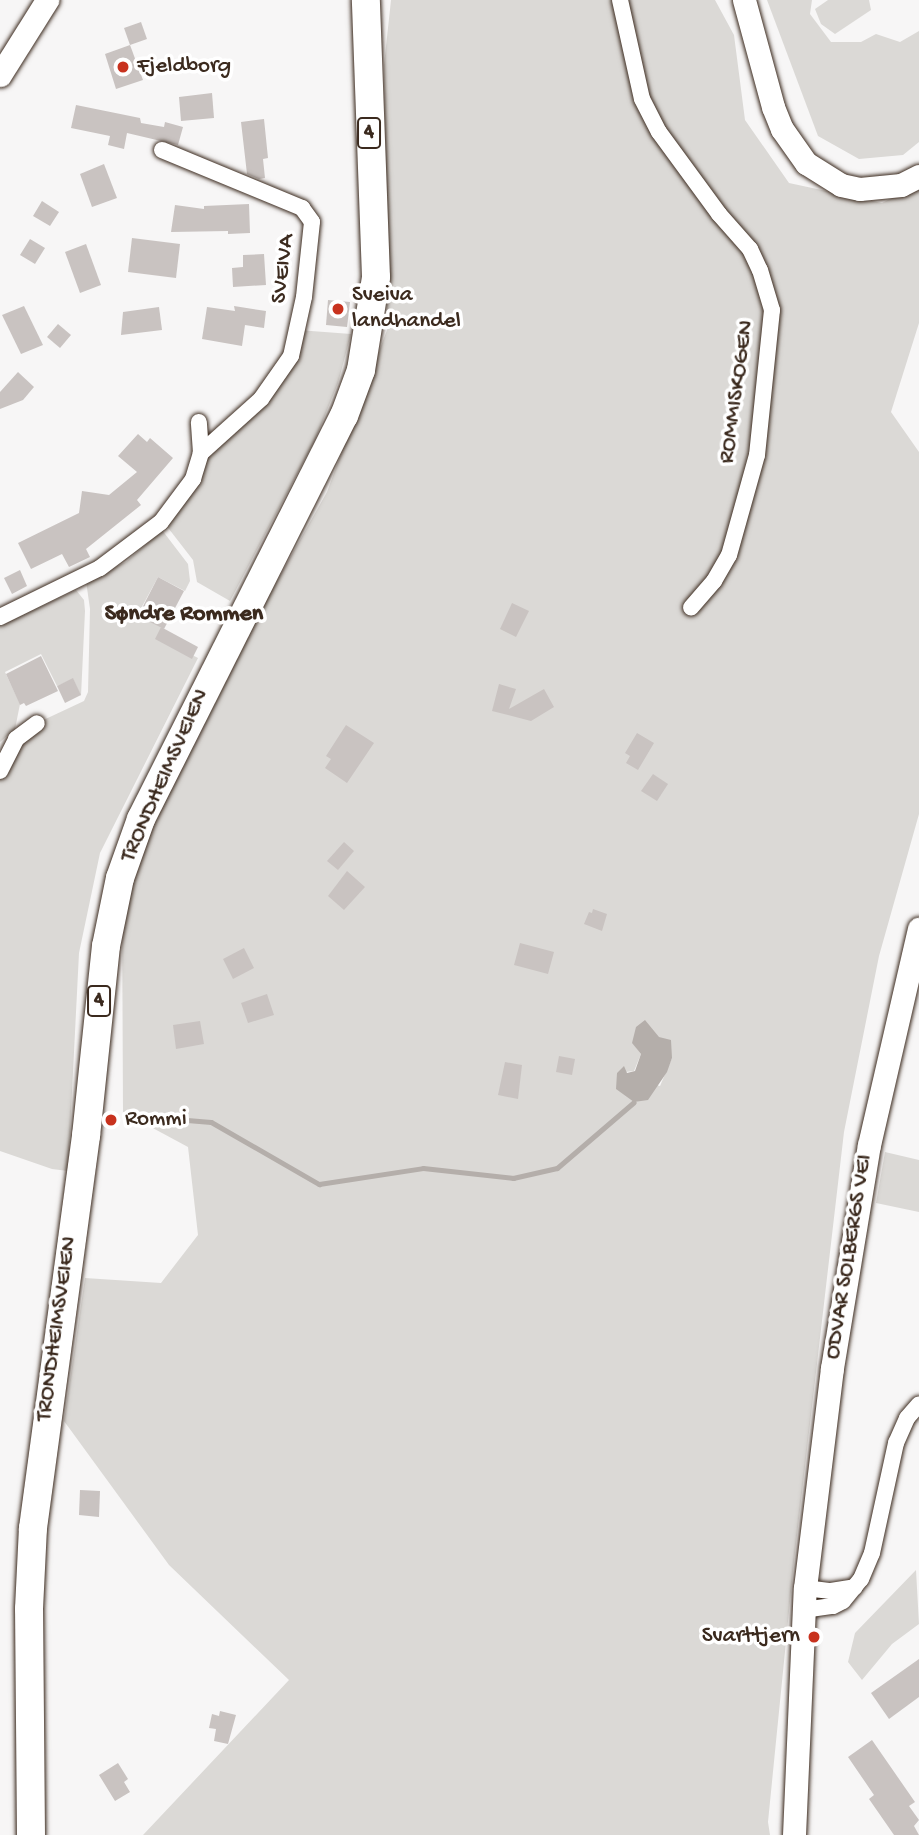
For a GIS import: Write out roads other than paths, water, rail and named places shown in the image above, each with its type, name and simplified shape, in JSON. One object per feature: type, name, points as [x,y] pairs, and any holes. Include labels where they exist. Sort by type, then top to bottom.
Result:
[{"type":"highway","name":"TRONDHEIMSVEIEN","points":[[31,1835],[29,1609],[33,1528],[86,1136],[106,946],[120,878],[141,819],[344,416],[361,370],[376,277],[366,0]]},
{"type":"street","points":[[0,75],[47,0]]},
{"type":"street","name":"ROMMISKOGEN","points":[[620,0],[642,99],[659,132],[719,214],[750,249],[760,270],[772,310],[757,455],[729,555],[713,581],[691,607]]},
{"type":"street","points":[[744,0],[773,107],[782,129],[806,163],[841,185],[860,189],[901,185],[919,176]]},
{"type":"street","name":"SVEIVA","points":[[162,150],[302,208],[312,222],[304,297],[291,356],[261,399],[201,453]]},
{"type":"street","name":"SVEIVA","points":[[0,617],[100,568],[148,534],[183,495],[193,479],[201,453],[199,422]]},
{"type":"street","points":[[0,771],[16,738],[37,723]]},
{"type":"street","name":"ODVAR SOLBERGS VEI","points":[[793,1835],[804,1599],[832,1367],[857,1209],[892,1036],[919,929]]},
{"type":"street","points":[[804,1599],[855,1587],[870,1560],[896,1443],[907,1418],[919,1404]]},
{"type":"waterway","points":[[163,1118],[211,1122],[319,1184],[423,1168],[513,1178],[557,1168],[634,1102]]},
{"type":"place","name":"Fjeldborg","points":[[123,67]]},
{"type":"place","name":"Sveiva landhandel","points":[[338,309]]},
{"type":"place","name":"Rommi","points":[[111,1120]]},
{"type":"place","name":"Svarttjern","points":[[814,1637]]},
{"type":"district","name":"Søndre Rommen","points":[[184,615]]}]
